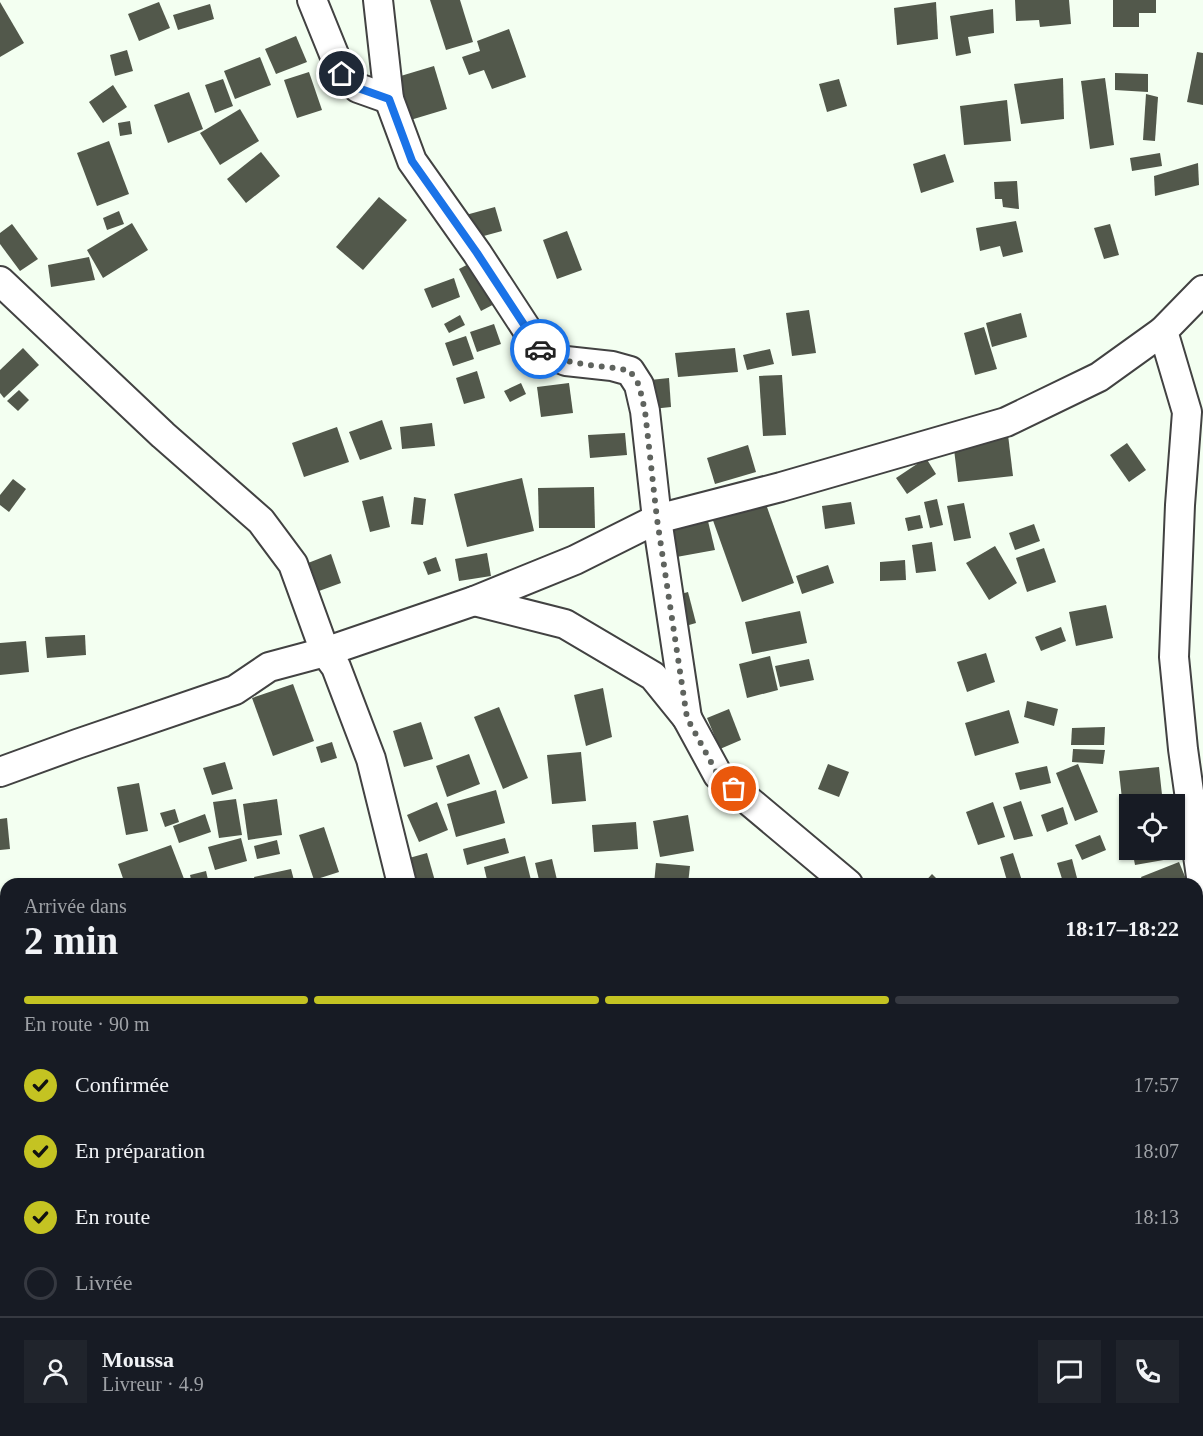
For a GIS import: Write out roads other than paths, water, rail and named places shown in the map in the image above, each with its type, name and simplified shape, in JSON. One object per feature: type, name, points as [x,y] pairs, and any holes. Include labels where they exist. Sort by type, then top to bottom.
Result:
[{"type":"street","points":[[312,0],[342,74],[358,88],[389,99]]},
{"type":"street","points":[[378,0],[389,99],[412,161],[477,253],[541,351],[566,362],[612,366],[630,371],[639,385],[645,411],[657,519],[687,718]]},
{"type":"street","points":[[0,281],[163,435],[261,521],[292,564],[326,652],[336,667],[371,759],[401,878]]},
{"type":"street","points":[[0,772],[235,690],[269,667],[326,652],[474,601],[575,560],[657,519],[781,487],[1006,422],[1099,377],[1163,331],[1203,290]]},
{"type":"street","points":[[1163,331],[1187,412],[1180,505],[1174,657],[1183,749],[1201,878]]},
{"type":"street","points":[[474,601],[565,624],[653,676],[687,718],[718,775],[841,878]]}]
